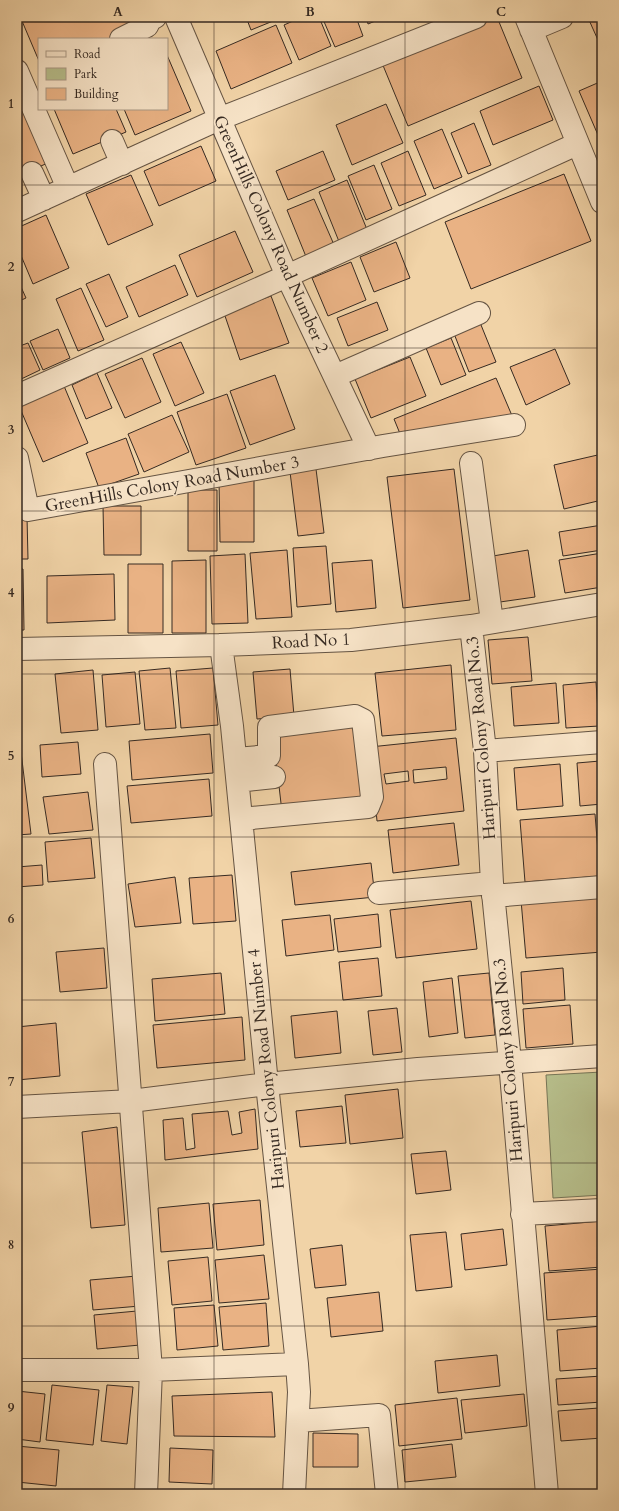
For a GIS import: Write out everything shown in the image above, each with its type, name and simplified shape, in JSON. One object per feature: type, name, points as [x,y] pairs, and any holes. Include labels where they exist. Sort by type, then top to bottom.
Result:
[{"type":"street","name":"GreenHills Colony Road Number 2","points":[[176,17],[287,276],[369,449]]},
{"type":"street","points":[[18,208],[44,199],[219,119],[476,17]]},
{"type":"street","points":[[562,17],[529,24],[577,144],[598,178],[602,202]]},
{"type":"street","points":[[123,38],[147,26],[152,18]]},
{"type":"street","points":[[17,71],[68,188]]},
{"type":"street","points":[[112,141],[122,164]]},
{"type":"street","points":[[17,396],[287,276],[577,144]]},
{"type":"street","points":[[32,173],[44,199]]},
{"type":"street","points":[[335,376],[479,313]]},
{"type":"street","points":[[369,449],[514,426]]},
{"type":"street","name":"GreenHills Colony Road Number 3","points":[[17,458],[28,510],[369,449]]},
{"type":"street","points":[[471,463],[492,622]]},
{"type":"street","name":"Road No 1","points":[[17,649],[222,645],[351,640],[471,626],[602,604]]},
{"type":"street","name":"Haripuri Colony Road No.3","points":[[471,626],[485,751],[492,889],[510,1062],[547,1494]]},
{"type":"street","name":"Haripuri Colony Road Number 4","points":[[222,645],[236,759],[267,1084],[297,1364],[299,1392],[294,1494]]},
{"type":"street","points":[[236,759],[269,756],[267,728],[269,727],[355,716],[362,720],[372,797],[368,807],[241,819]]},
{"type":"street","points":[[485,751],[602,742]]},
{"type":"street","points":[[105,764],[150,1370],[146,1494]]},
{"type":"street","points":[[238,781],[274,777]]},
{"type":"street","points":[[380,893],[602,887]]},
{"type":"street","points":[[17,1107],[131,1101],[267,1084],[410,1069],[602,1056]]},
{"type":"street","points":[[522,1214],[602,1210]]},
{"type":"street","points":[[17,1370],[150,1370],[297,1364]]},
{"type":"street","points":[[298,1421],[378,1415],[387,1494]]},
{"type":"green space","points":[[602,1072],[602,1195],[553,1198],[546,1075]]},
{"type":"building","points":[[30,17],[127,17],[133,30],[114,38],[38,38],[38,59],[22,21]]},
{"type":"building","points":[[246,17],[277,17],[278,19],[251,30]]},
{"type":"building","points":[[302,17],[319,17],[331,46],[299,60],[284,25]]},
{"type":"building","points":[[322,17],[356,17],[363,36],[335,47]]},
{"type":"building","points":[[366,17],[385,17],[368,24]]},
{"type":"building","points":[[493,17],[497,17],[522,78],[408,126],[382,63]]},
{"type":"building","points":[[602,17],[602,49],[589,20]]},
{"type":"building","points":[[276,25],[292,63],[231,89],[216,51]]},
{"type":"building","points":[[168,57],[191,111],[135,135],[124,110],[168,110]]},
{"type":"building","points":[[602,81],[602,142],[601,142],[579,91]]},
{"type":"building","points":[[539,86],[553,120],[493,145],[480,111]]},
{"type":"building","points":[[17,90],[48,163],[17,176]]},
{"type":"building","points":[[386,104],[403,143],[352,165],[336,125]]},
{"type":"building","points":[[54,110],[116,110],[126,132],[73,154]]},
{"type":"building","points":[[474,123],[491,165],[468,174],[451,133]]},
{"type":"building","points":[[442,129],[462,177],[434,189],[414,141]]},
{"type":"building","points":[[201,146],[216,181],[159,206],[144,171]]},
{"type":"building","points":[[323,151],[335,180],[288,200],[276,171]]},
{"type":"building","points":[[408,151],[426,195],[399,206],[381,163]]},
{"type":"building","points":[[374,165],[392,209],[366,220],[348,176]]},
{"type":"building","points":[[564,174],[591,241],[471,289],[445,222]]},
{"type":"building","points":[[131,175],[153,225],[108,245],[86,194]]},
{"type":"building","points":[[347,180],[368,232],[340,244],[319,192]]},
{"type":"building","points":[[314,199],[335,247],[307,259],[287,210]]},
{"type":"building","points":[[46,215],[69,268],[33,284],[17,246],[17,228]]},
{"type":"building","points":[[235,231],[253,272],[197,297],[179,255]]},
{"type":"building","points":[[396,242],[410,278],[374,292],[360,257]]},
{"type":"building","points":[[351,262],[366,300],[328,316],[312,278]]},
{"type":"building","points":[[175,265],[188,295],[139,317],[126,287]]},
{"type":"building","points":[[109,274],[128,317],[106,327],[86,284]]},
{"type":"building","points":[[17,278],[26,298],[17,302]]},
{"type":"building","points":[[81,288],[104,340],[78,351],[56,299]]},
{"type":"building","points":[[271,296],[289,343],[240,360],[224,313]]},
{"type":"building","points":[[377,302],[388,330],[348,346],[337,318]]},
{"type":"building","points":[[479,320],[496,362],[469,372],[453,331]]},
{"type":"building","points":[[58,329],[70,358],[43,370],[30,341]]},
{"type":"building","points":[[451,338],[466,375],[441,385],[426,348]]},
{"type":"building","points":[[181,342],[204,393],[175,406],[153,354]]},
{"type":"building","points":[[28,343],[40,370],[17,381],[17,347]]},
{"type":"building","points":[[555,349],[570,384],[526,405],[510,367]]},
{"type":"building","points":[[410,357],[426,396],[371,418],[355,379]]},
{"type":"building","points":[[142,358],[161,402],[125,418],[105,374]]},
{"type":"building","points":[[97,373],[112,408],[86,419],[72,385]]},
{"type":"building","points":[[275,375],[295,429],[250,445],[230,391]]},
{"type":"building","points":[[496,378],[513,418],[403,441],[394,419]]},
{"type":"building","points":[[64,386],[88,443],[43,462],[19,406]]},
{"type":"building","points":[[227,394],[246,448],[196,465],[177,412]]},
{"type":"building","points":[[172,415],[189,452],[144,472],[128,434]]},
{"type":"building","points":[[126,438],[139,474],[99,488],[86,453]]},
{"type":"building","points":[[602,454],[602,500],[564,509],[554,465]]},
{"type":"building","points":[[316,469],[324,533],[298,536],[290,472]]},
{"type":"building","points":[[454,469],[470,600],[403,608],[387,477]]},
{"type":"building","points":[[219,479],[254,479],[254,542],[220,542]]},
{"type":"building","points":[[188,490],[217,490],[217,551],[188,551]]},
{"type":"building","points":[[103,506],[141,506],[141,555],[104,555]]},
{"type":"building","points":[[17,517],[27,517],[28,559],[17,559]]},
{"type":"building","points":[[602,525],[602,550],[563,556],[559,532]]},
{"type":"building","points":[[326,546],[331,604],[297,607],[293,548]]},
{"type":"building","points":[[287,550],[292,617],[256,619],[250,553]]},
{"type":"building","points":[[528,550],[535,597],[500,602],[493,556]]},
{"type":"building","points":[[602,553],[602,587],[565,593],[559,560]]},
{"type":"building","points":[[245,554],[248,623],[212,624],[210,556]]},
{"type":"building","points":[[206,560],[206,633],[172,633],[172,561]]},
{"type":"building","points":[[372,560],[376,608],[336,612],[332,563]]},
{"type":"building","points":[[128,564],[163,564],[163,633],[128,633]]},
{"type":"building","points":[[17,569],[23,569],[24,630],[17,630]]},
{"type":"building","points":[[114,574],[115,620],[47,623],[47,576]]},
{"type":"building","points":[[528,637],[532,681],[492,684],[488,640]]},
{"type":"building","points":[[451,665],[456,730],[382,736],[375,673]]},
{"type":"building","points":[[170,668],[176,728],[145,730],[139,671]]},
{"type":"building","points":[[213,668],[218,725],[181,728],[176,671]]},
{"type":"building","points":[[290,669],[294,716],[257,719],[253,672]]},
{"type":"building","points":[[93,670],[98,730],[61,733],[55,674]]},
{"type":"building","points":[[135,672],[140,724],[106,727],[102,675]]},
{"type":"building","points":[[598,679],[602,679],[602,723]]},
{"type":"building","points":[[596,682],[599,726],[566,728],[563,685]]},
{"type":"building","points":[[556,683],[559,723],[514,726],[511,687]]},
{"type":"building","points":[[354,727],[362,803],[282,812],[273,734]]},
{"type":"building","points":[[210,734],[213,773],[132,780],[129,741]]},
{"type":"building","points":[[456,738],[464,811],[377,821],[370,747]],"holes":[[[446,767],[447,779],[414,783],[413,770]],[[408,771],[409,781],[386,784],[384,774]]]},
{"type":"building","points":[[78,742],[81,774],[42,777],[40,745]]},
{"type":"building","points":[[17,752],[21,752],[31,834],[17,835]]},
{"type":"building","points":[[600,761],[602,804],[580,806],[577,763]]},
{"type":"building","points":[[560,764],[563,806],[517,810],[514,768]]},
{"type":"building","points":[[209,779],[212,816],[131,823],[127,786]]},
{"type":"building","points":[[88,792],[93,830],[49,834],[43,797]]},
{"type":"building","points":[[595,814],[600,876],[525,882],[520,820]]},
{"type":"building","points":[[454,823],[459,865],[393,873],[388,830]]},
{"type":"building","points":[[91,838],[95,878],[48,882],[45,842]]},
{"type":"building","points":[[371,863],[375,897],[295,905],[291,872]]},
{"type":"building","points":[[42,865],[43,885],[17,887],[17,867]]},
{"type":"building","points":[[232,875],[236,921],[193,924],[189,878]]},
{"type":"building","points":[[175,877],[181,923],[135,927],[128,884]]},
{"type":"building","points":[[599,894],[602,952],[526,958],[521,900]]},
{"type":"building","points":[[471,901],[477,949],[396,958],[390,910]]},
{"type":"building","points":[[378,914],[381,947],[338,952],[334,919]]},
{"type":"building","points":[[330,915],[334,950],[286,956],[282,920]]},
{"type":"building","points":[[104,948],[107,988],[60,992],[56,952]]},
{"type":"building","points":[[378,958],[382,996],[343,1000],[339,962]]},
{"type":"building","points":[[563,968],[565,1000],[523,1004],[521,972]]},
{"type":"building","points":[[221,973],[225,1014],[155,1021],[152,979]]},
{"type":"building","points":[[489,973],[495,1035],[465,1038],[458,976]]},
{"type":"building","points":[[452,978],[458,1033],[429,1037],[423,982]]},
{"type":"building","points":[[570,1005],[573,1044],[526,1048],[523,1009]]},
{"type":"building","points":[[397,1008],[402,1052],[373,1055],[368,1011]]},
{"type":"building","points":[[337,1011],[341,1053],[295,1058],[291,1016]]},
{"type":"building","points":[[242,1017],[245,1060],[157,1068],[153,1025]]},
{"type":"building","points":[[56,1023],[60,1076],[17,1080],[17,1027]]},
{"type":"building","points":[[398,1089],[403,1138],[350,1144],[345,1095]]},
{"type":"building","points":[[342,1106],[346,1143],[300,1147],[296,1111]]},
{"type":"building","points":[[255,1109],[258,1149],[165,1160],[163,1120],[183,1118],[186,1150],[195,1148],[192,1114],[228,1111],[232,1135],[242,1133],[239,1112]]},
{"type":"building","points":[[117,1127],[125,1225],[91,1228],[82,1132]]},
{"type":"building","points":[[446,1151],[451,1190],[416,1194],[411,1154]]},
{"type":"building","points":[[260,1200],[264,1245],[217,1250],[213,1204]]},
{"type":"building","points":[[209,1203],[213,1248],[161,1252],[158,1208]]},
{"type":"building","points":[[602,1221],[602,1267],[549,1271],[545,1226]]},
{"type":"building","points":[[503,1229],[507,1265],[465,1270],[461,1234]]},
{"type":"building","points":[[446,1232],[452,1287],[416,1291],[410,1235]]},
{"type":"building","points":[[342,1245],[346,1285],[315,1288],[310,1249]]},
{"type":"building","points":[[264,1255],[269,1299],[219,1303],[215,1260]]},
{"type":"building","points":[[208,1257],[212,1301],[172,1305],[168,1261]]},
{"type":"building","points":[[602,1269],[602,1316],[547,1320],[544,1273]]},
{"type":"building","points":[[137,1276],[140,1306],[93,1310],[90,1280]]},
{"type":"building","points":[[379,1292],[383,1331],[331,1337],[327,1298]]},
{"type":"building","points":[[266,1303],[269,1346],[223,1350],[219,1307]]},
{"type":"building","points":[[214,1305],[218,1346],[177,1350],[174,1308]]},
{"type":"building","points":[[137,1311],[140,1345],[97,1349],[94,1315]]},
{"type":"building","points":[[602,1326],[602,1368],[560,1371],[557,1330]]},
{"type":"building","points":[[497,1355],[500,1386],[438,1393],[435,1361]]},
{"type":"building","points":[[602,1376],[602,1402],[558,1405],[556,1379]]},
{"type":"building","points":[[52,1385],[99,1390],[93,1445],[46,1440]]},
{"type":"building","points":[[107,1385],[133,1387],[127,1444],[101,1441]]},
{"type":"building","points":[[17,1391],[45,1394],[40,1442],[17,1439]]},
{"type":"building","points":[[272,1392],[275,1437],[174,1436],[172,1396]]},
{"type":"building","points":[[524,1394],[527,1426],[465,1433],[461,1400]]},
{"type":"building","points":[[457,1398],[462,1439],[399,1446],[395,1405]]},
{"type":"building","points":[[599,1408],[602,1438],[561,1441],[558,1411]]},
{"type":"building","points":[[313,1433],[358,1434],[358,1467],[313,1467]]},
{"type":"building","points":[[452,1444],[456,1477],[405,1482],[402,1450]]},
{"type":"building","points":[[17,1446],[59,1450],[56,1486],[17,1482]]},
{"type":"building","points":[[170,1448],[213,1450],[212,1484],[169,1482]]}]
